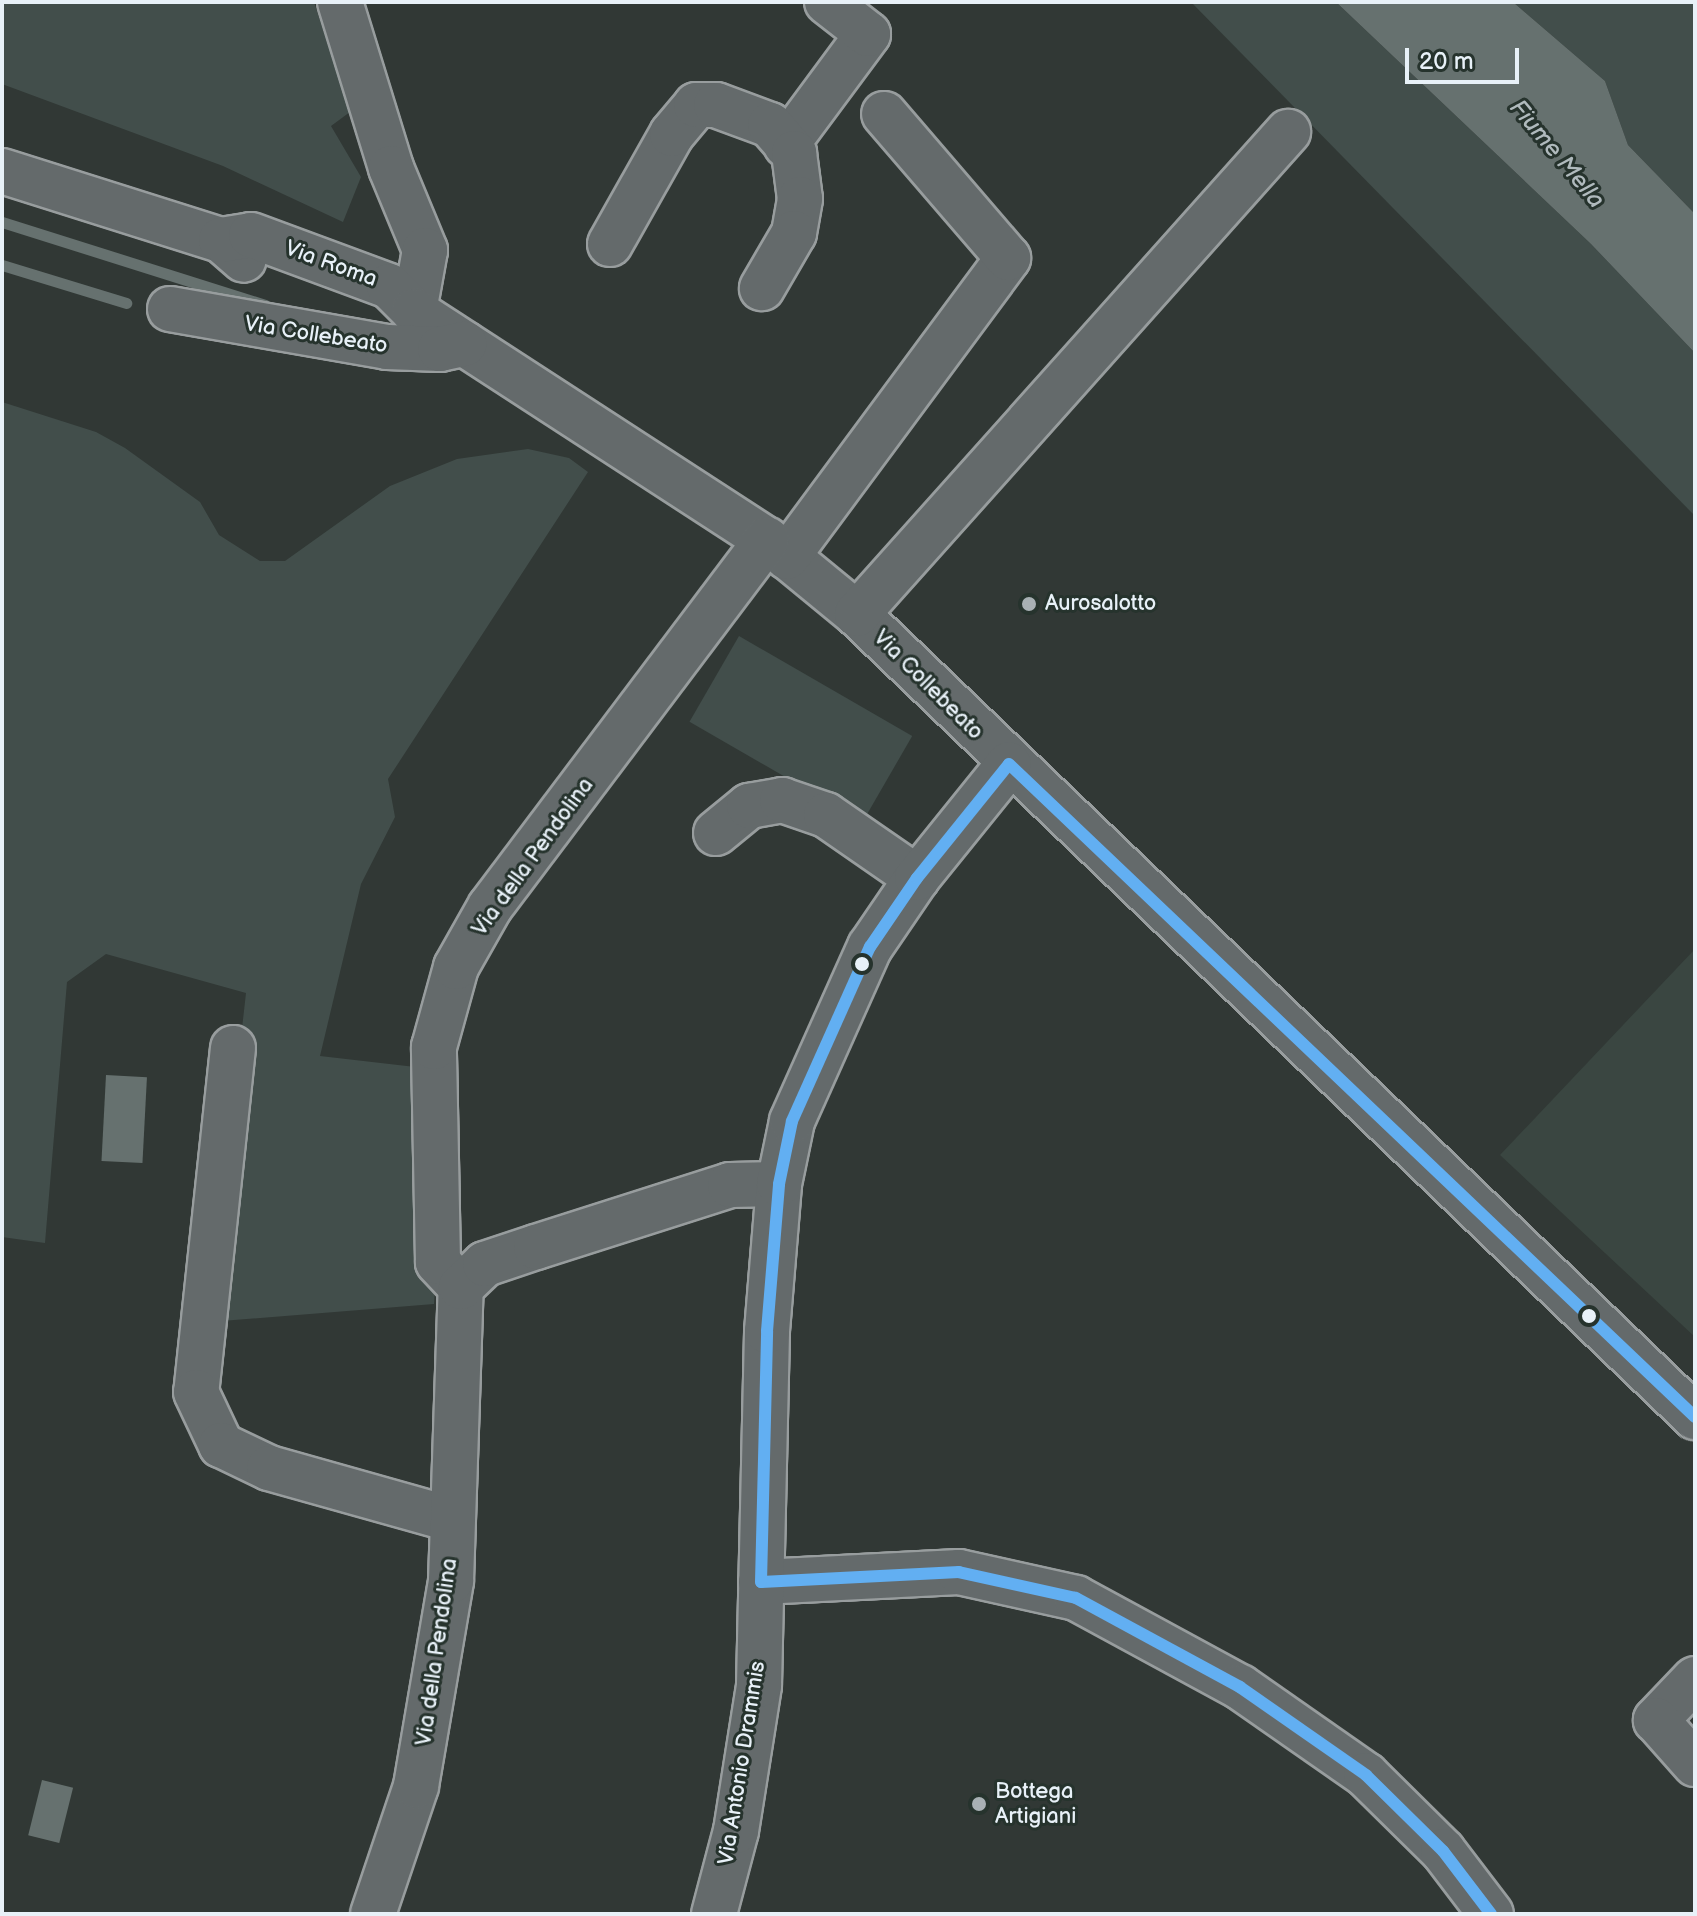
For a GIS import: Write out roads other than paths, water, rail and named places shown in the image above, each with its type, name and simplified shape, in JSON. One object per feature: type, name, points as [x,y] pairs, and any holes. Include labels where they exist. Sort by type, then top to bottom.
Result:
[{"type":"street","points":[[340,2],[386,155],[425,250],[414,311]]},
{"type":"street","points":[[786,145],[868,34],[827,2]]},
{"type":"street","points":[[610,244],[672,134],[696,105],[716,105],[770,125],[794,153],[800,199],[794,233],[762,288]]},
{"type":"street","points":[[777,548],[1008,258],[884,114]]},
{"type":"street","name":"Via Collebeato","points":[[857,614],[1199,227],[1288,132]]},
{"type":"street","name":"Via Roma","points":[[2,171],[221,240],[242,260],[379,309],[414,311]]},
{"type":"street","name":"Via Collebeato","points":[[170,309],[387,347],[440,349],[464,344]]},
{"type":"street","name":"Via Collebeato","points":[[414,311],[777,548],[857,614],[1009,764],[1695,1417]]},
{"type":"street","name":"Via della Pendolina","points":[[373,1914],[416,1786],[432,1709],[451,1581],[461,1287],[438,1262],[434,1047],[456,967],[490,907],[640,713],[777,548]]},
{"type":"street","name":"Via Antonio Drammis","points":[[714,1914],[736,1831],[759,1685],[767,1331],[779,1184],[792,1121],[825,1036],[870,947],[917,878],[1009,764]]},
{"type":"street","points":[[716,833],[749,806],[782,800],[826,815],[917,878]]},
{"type":"street","points":[[233,1048],[196,1392],[202,1405],[221,1445],[269,1468],[451,1519]]},
{"type":"street","points":[[461,1287],[485,1264],[536,1247],[730,1185],[779,1184]]},
{"type":"street","points":[[761,1582],[959,1572],[1076,1598],[1240,1687],[1366,1775],[1443,1851],[1491,1914]]},
{"type":"street","points":[[1695,1679],[1656,1720],[1695,1764]]},
{"type":"water","name":"Fiume Mella","points":[[1336,2],[1513,2],[1605,81],[1628,145],[1695,214],[1695,353],[1591,244]]},
{"type":"water","points":[[106,1075],[147,1077],[142,1163],[101,1161]]},
{"type":"water","points":[[42,1780],[73,1788],[59,1843],[28,1835]]},
{"type":"waterway","points":[[2,222],[265,305]]},
{"type":"waterway","points":[[2,265],[126,303]]},
{"type":"place","name":"Aurosalotto","points":[[1029,604]]},
{"type":"place","name":"Bottega Artigiani","points":[[979,1804]]}]
